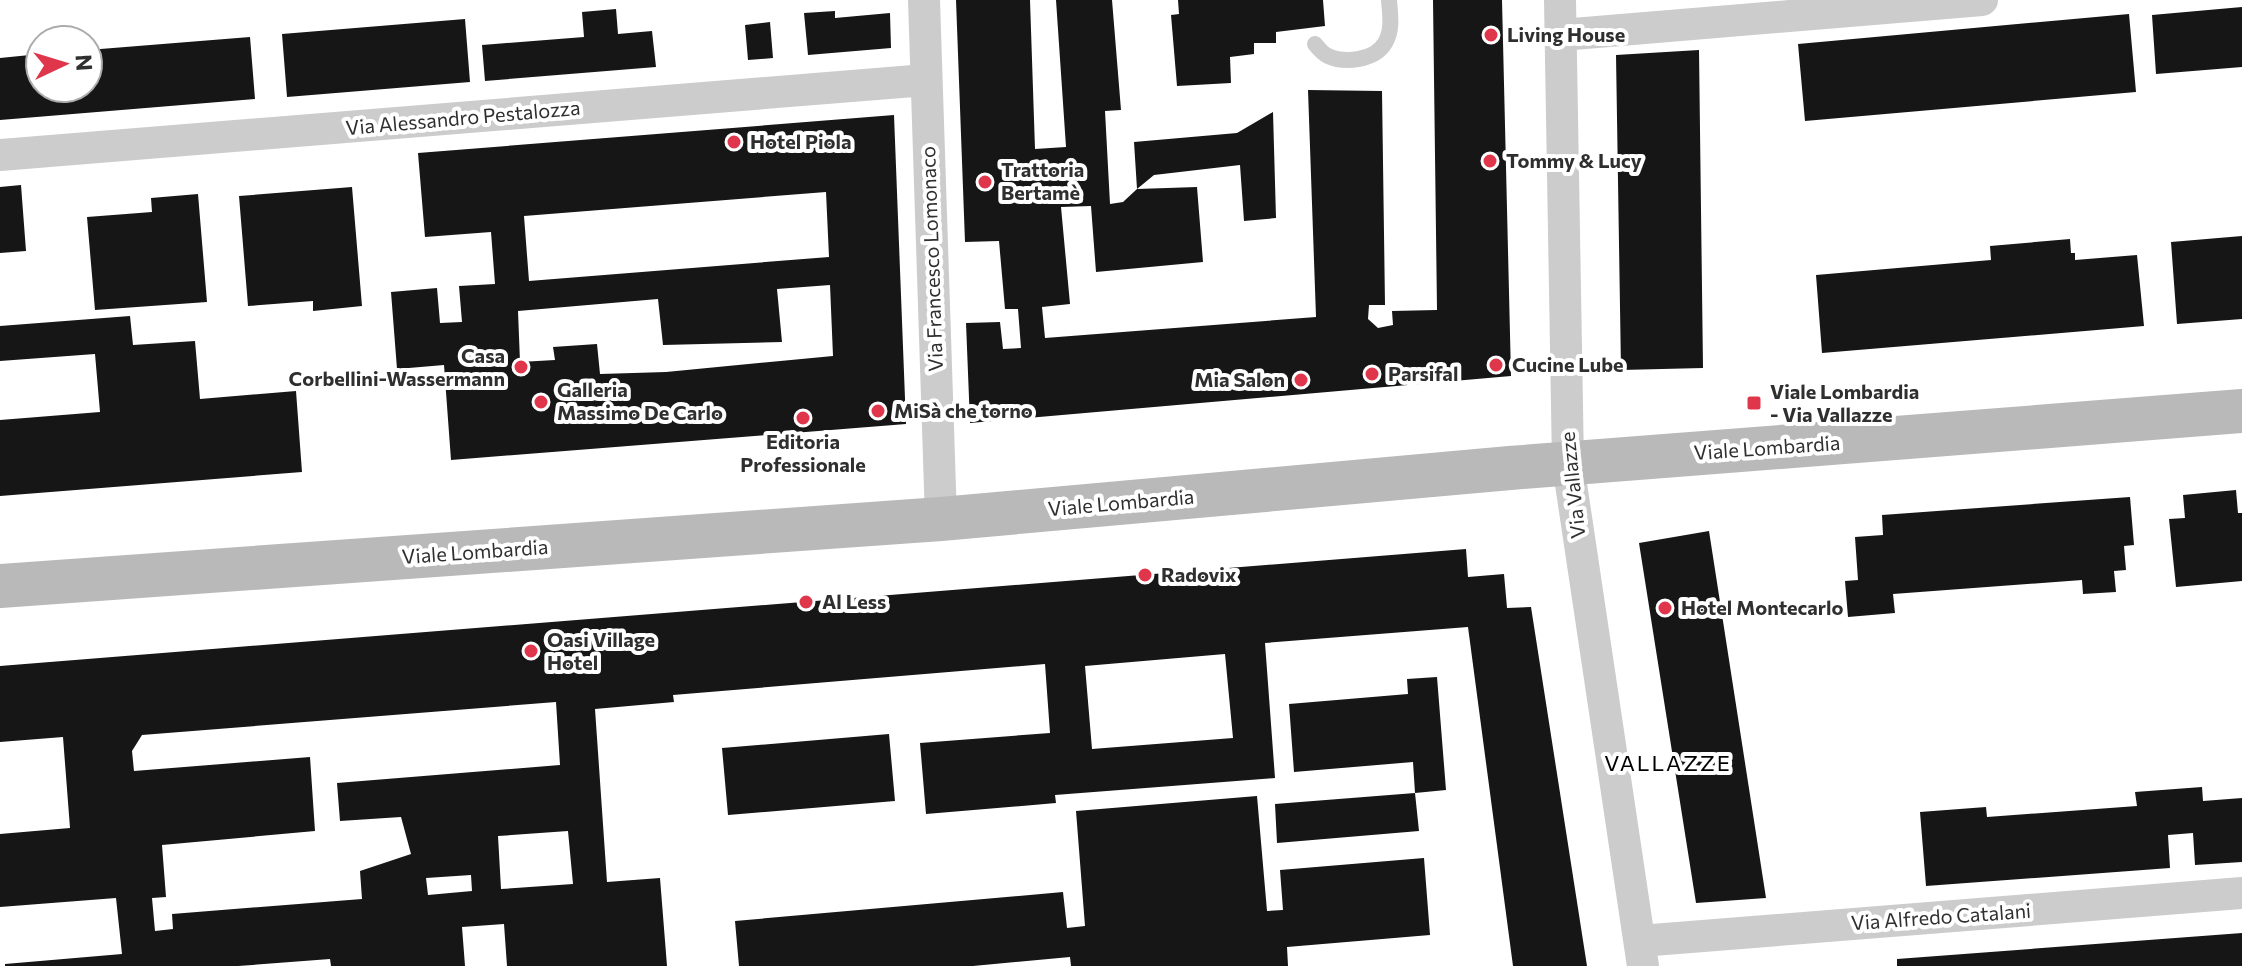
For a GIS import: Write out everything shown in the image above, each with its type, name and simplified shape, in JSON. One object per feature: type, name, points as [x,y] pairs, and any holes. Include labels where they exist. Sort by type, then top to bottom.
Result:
[{"type":"street","name":"Via Francesco Lomonaco","points":[[924,0],[941,519]]},
{"type":"street","name":"Via Vallazze","points":[[1560,0],[1568,464],[1641,954]]},
{"type":"street","points":[[1561,35],[1982,0]]},
{"type":"street","name":"Via Alessandro Pestalozza","points":[[0,155],[926,80]]},
{"type":"street","name":"Viale Lombardia","points":[[0,586],[941,519],[1568,464],[2242,411]]},
{"type":"street","name":"Via Alfredo Catalani","points":[[1641,954],[2242,893]]},
{"type":"lane","points":[[1315,44],[1325,55],[1338,60],[1364,58],[1378,52],[1387,41],[1389,0]]},
{"type":"building","points":[[956,0],[1030,0],[1035,149],[1066,147],[1056,0],[1112,0],[1121,110],[1105,111],[1110,204],[1123,202],[1137,189],[1197,187],[1203,262],[1096,272],[1091,206],[1061,207],[1070,304],[1042,307],[1045,338],[1316,317],[1308,90],[1382,91],[1385,305],[1369,305],[1368,319],[1378,328],[1393,325],[1392,311],[1437,310],[1433,0],[1502,0],[1511,376],[970,423],[966,323],[1000,322],[1003,349],[1021,348],[1018,309],[1005,309],[999,241],[965,242]]},
{"type":"building","points":[[1178,0],[1323,0],[1325,26],[1276,32],[1276,43],[1254,43],[1254,54],[1230,57],[1231,83],[1177,86],[1171,15],[1179,14]]},
{"type":"building","points":[[2242,7],[2242,67],[2156,74],[2152,15]]},
{"type":"building","points":[[616,9],[618,34],[652,31],[656,67],[485,81],[482,45],[584,37],[582,12]]},
{"type":"building","points":[[835,11],[835,18],[890,13],[891,48],[808,55],[804,13]]},
{"type":"building","points":[[2129,14],[2136,92],[1805,121],[1798,44]]},
{"type":"building","points":[[465,19],[470,82],[287,97],[282,34]]},
{"type":"building","points":[[770,22],[773,58],[748,60],[745,25]]},
{"type":"building","points":[[250,37],[255,99],[0,120],[0,58],[24,56],[24,104],[104,104],[104,49]]},
{"type":"building","points":[[1699,50],[1703,368],[1621,370],[1616,55]]},
{"type":"building","points":[[1273,112],[1276,218],[1244,221],[1240,165],[1154,175],[1137,189],[1134,142],[1237,133]]},
{"type":"building","points":[[894,115],[906,424],[451,460],[444,365],[397,369],[391,292],[437,288],[440,323],[462,322],[459,286],[495,284],[491,232],[425,237],[418,153]],"holes":[[[826,192],[829,257],[529,281],[524,216]],[[830,285],[833,356],[666,372],[600,374],[597,344],[553,347],[555,360],[520,362],[518,311],[658,299],[663,345],[782,342],[777,289]]]},
{"type":"building","points":[[21,185],[26,251],[0,253],[0,187]]},
{"type":"building","points":[[352,187],[362,306],[313,311],[313,301],[248,306],[239,196]]},
{"type":"building","points":[[198,194],[207,302],[95,310],[87,217],[152,212],[151,198]]},
{"type":"building","points":[[2242,236],[2242,319],[2177,324],[2171,242]]},
{"type":"building","points":[[2070,239],[2075,260],[2137,255],[2144,326],[1822,353],[1816,275],[1991,260],[1990,246]]},
{"type":"building","points":[[130,316],[133,345],[195,341],[200,399],[296,391],[302,472],[0,496],[0,420],[100,412],[95,354],[0,361],[0,326]]},
{"type":"building","points":[[2236,490],[2238,513],[2242,513],[2242,581],[2176,587],[2169,519],[2185,518],[2183,495]]},
{"type":"building","points":[[2130,497],[2134,545],[2124,546],[2126,570],[2114,571],[2116,592],[2083,594],[2082,580],[1893,594],[1895,613],[1848,617],[1845,581],[1858,580],[1855,537],[1883,535],[1882,515]]},
{"type":"building","points":[[1709,531],[1766,898],[1696,903],[1639,543]]},
{"type":"building","points":[[1466,549],[1468,577],[1504,574],[1507,608],[1531,607],[1587,966],[1513,966],[1468,627],[1265,643],[1275,778],[1055,795],[1056,803],[926,814],[920,743],[1050,733],[1045,664],[673,695],[674,702],[595,709],[607,882],[660,878],[667,966],[507,966],[504,924],[462,927],[465,966],[331,966],[330,959],[238,966],[5,966],[122,954],[116,898],[0,907],[0,834],[70,828],[63,737],[0,742],[0,666]],"holes":[[[1225,654],[1233,738],[1092,749],[1085,666]],[[556,702],[560,765],[337,783],[340,821],[401,817],[411,854],[360,871],[362,899],[172,914],[173,929],[155,931],[152,898],[166,897],[162,845],[315,831],[310,757],[134,771],[132,751],[142,735]],[[568,831],[573,884],[501,889],[498,836]],[[471,875],[472,891],[428,895],[426,878]]]},
{"type":"building","points":[[1437,677],[1446,790],[1415,793],[1413,762],[1294,772],[1289,704],[1408,694],[1407,679]]},
{"type":"building","points":[[889,734],[895,801],[728,815],[722,748]]},
{"type":"building","points":[[2202,787],[2203,801],[2242,798],[2242,862],[2195,865],[2193,833],[2168,835],[2170,868],[1926,886],[1920,812],[1986,807],[1987,817],[2137,806],[2135,792]]},
{"type":"building","points":[[1415,793],[1419,831],[1277,843],[1275,804]]},
{"type":"building","points":[[1257,796],[1267,911],[1283,910],[1280,870],[1424,858],[1430,935],[1287,947],[1288,966],[1071,966],[1070,957],[973,966],[739,966],[735,921],[1063,892],[1067,928],[1085,926],[1076,811]]},
{"type":"building","points":[[2242,933],[2242,966],[1897,966],[1897,959]]},
{"type":"place","name":"Living House","points":[[1491,35]]},
{"type":"place","name":"Hotel Piola","points":[[734,142]]},
{"type":"place","name":"Tommy & Lucy","points":[[1490,161]]},
{"type":"place","name":"Trattoria Bertamè","points":[[985,182]]},
{"type":"place","name":"Cucine Lube","points":[[1496,365]]},
{"type":"place","name":"Casa Corbellini-Wassermann","points":[[521,367]]},
{"type":"place","name":"Parsifal","points":[[1372,374]]},
{"type":"place","name":"Mia Salon","points":[[1301,380]]},
{"type":"place","name":"Galleria Massimo De Carlo","points":[[541,402]]},
{"type":"place","name":"Viale Lombardia - Via Vallazze","points":[[1754,403]]},
{"type":"place","name":"MiSà che torno","points":[[878,411]]},
{"type":"place","name":"Editoria Professionale","points":[[803,418]]},
{"type":"place","name":"Radovix","points":[[1145,575]]},
{"type":"place","name":"Al Less","points":[[806,602]]},
{"type":"place","name":"Hotel Montecarlo","points":[[1665,608]]},
{"type":"place","name":"Oasi Village Hotel","points":[[531,651]]},
{"type":"district","name":"VALLAZZE","points":[[1668,763]]}]
